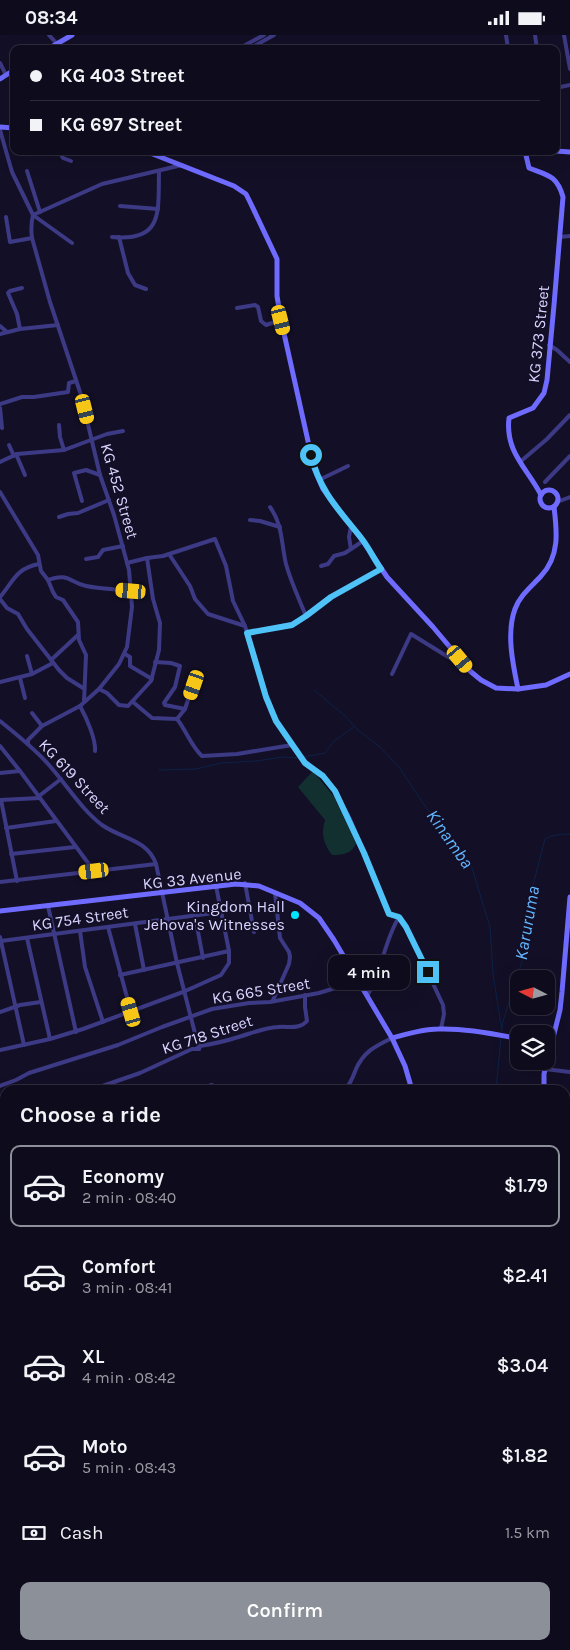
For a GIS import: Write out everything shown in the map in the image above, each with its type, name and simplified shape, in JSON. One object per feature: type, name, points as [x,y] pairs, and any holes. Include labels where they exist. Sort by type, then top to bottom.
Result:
[{"type":"main road","points":[[54,45],[72,35]]},
{"type":"main road","points":[[0,79],[10,72]]},
{"type":"main road","points":[[156,155],[234,186],[246,194],[277,259],[277,296],[281,320],[318,480],[364,541],[381,569],[434,627],[470,671],[496,688],[518,689],[546,685],[570,674]]},
{"type":"main road","name":"KG 373 Street","points":[[520,462],[510,443],[508,418],[533,408],[544,393],[547,380],[563,205],[563,197],[558,184],[544,172],[529,168],[525,155]]},
{"type":"main road","points":[[520,462],[538,489],[543,493]]},
{"type":"main road","points":[[518,689],[512,644],[513,617],[522,597],[551,563],[557,540],[552,491],[543,493]]},
{"type":"main road","points":[[543,493],[541,503],[544,507],[554,503]]},
{"type":"main road","name":"KG 33 Avenue","points":[[0,911],[244,883],[259,886],[300,903],[319,917],[334,939],[392,1038],[405,1066],[411,1085]]},
{"type":"main road","points":[[555,1025],[560,1010],[570,897]]},
{"type":"main road","points":[[392,1038],[425,1030],[441,1029],[480,1031],[510,1037]]},
{"type":"main road","points":[[544,1085],[545,1070]]},
{"type":"street","points":[[49,35],[57,43]]},
{"type":"street","points":[[247,45],[274,35]]},
{"type":"street","points":[[564,35],[570,69]]},
{"type":"street","points":[[255,45],[267,36]]},
{"type":"street","points":[[568,52],[570,45]]},
{"type":"street","points":[[0,63],[6,75]]},
{"type":"street","points":[[1,127],[12,172],[33,215],[72,243]]},
{"type":"street","points":[[61,155],[71,161]]},
{"type":"street","points":[[33,215],[102,184],[182,165]]},
{"type":"street","points":[[27,171],[40,212]]},
{"type":"street","points":[[112,237],[143,234],[156,220],[159,171]]},
{"type":"street","points":[[120,207],[158,209]]},
{"type":"street","name":"KG 452 Street","points":[[28,744],[28,740],[42,726],[80,706],[99,689],[125,654],[132,607],[127,563],[110,500],[100,475],[76,381],[50,302],[32,238],[33,215]]},
{"type":"street","points":[[6,217],[10,242],[32,238]]},
{"type":"street","points":[[560,237],[570,236]]},
{"type":"street","points":[[119,237],[128,273],[135,285],[146,289]]},
{"type":"street","points":[[20,329],[17,315],[8,293],[22,288]]},
{"type":"street","points":[[237,308],[255,305],[258,307],[261,321],[266,325],[281,320]]},
{"type":"street","points":[[0,334],[20,329],[58,325]]},
{"type":"street","points":[[0,326],[7,332]]},
{"type":"street","points":[[549,345],[570,362]]},
{"type":"street","points":[[0,404],[22,397],[68,392],[70,383],[76,381]]},
{"type":"street","points":[[0,408],[2,428]]},
{"type":"street","points":[[520,462],[548,439],[570,415]]},
{"type":"street","points":[[59,425],[64,450]]},
{"type":"street","points":[[0,463],[25,452],[64,450],[92,439],[123,431]]},
{"type":"street","points":[[9,445],[25,475]]},
{"type":"street","points":[[545,482],[570,456]]},
{"type":"street","points":[[318,480],[348,467]]},
{"type":"street","points":[[82,501],[74,473],[86,470],[100,475]]},
{"type":"street","points":[[0,492],[38,555],[41,571],[48,580],[52,592],[56,597],[63,600],[78,622],[80,645],[86,655],[83,688],[84,702]]},
{"type":"street","points":[[554,503],[568,497]]},
{"type":"street","points":[[59,517],[78,513],[110,500]]},
{"type":"street","points":[[270,507],[277,517],[292,583],[306,616]]},
{"type":"street","points":[[250,520],[280,527]]},
{"type":"street","points":[[351,525],[349,537],[351,549]]},
{"type":"street","points":[[127,563],[169,554],[215,539],[228,571],[233,601],[245,626],[271,712],[305,763],[323,776],[335,791],[352,824],[389,914],[399,917],[406,927],[443,1005],[444,1014],[441,1029]]},
{"type":"street","points":[[321,566],[328,564],[334,556],[364,541]]},
{"type":"street","points":[[86,559],[98,557],[103,550],[122,546]]},
{"type":"street","points":[[169,554],[190,586],[194,599],[208,614],[245,626]]},
{"type":"street","points":[[99,689],[108,693],[122,706],[128,706],[152,679],[159,650],[160,627],[146,558]]},
{"type":"street","points":[[40,564],[28,567],[14,577],[0,598],[7,608],[18,615],[67,678],[83,688]]},
{"type":"street","points":[[247,633],[288,626],[306,616],[331,597],[381,569]]},
{"type":"street","points":[[48,580],[64,577],[83,586],[131,591]]},
{"type":"street","points":[[0,682],[32,674],[52,661],[78,635]]},
{"type":"street","points":[[392,674],[411,635],[470,671]]},
{"type":"street","points":[[125,654],[130,657],[130,666],[152,679]]},
{"type":"street","points":[[27,656],[32,674]]},
{"type":"street","points":[[155,662],[180,666],[175,687],[164,703],[165,705],[186,709]]},
{"type":"street","points":[[20,678],[25,699]]},
{"type":"street","points":[[133,702],[152,719],[177,719],[186,709],[194,685]]},
{"type":"street","points":[[80,706],[94,743],[94,751]]},
{"type":"street","points":[[32,713],[42,726]]},
{"type":"street","points":[[177,719],[197,752],[202,755],[237,754],[292,745]]},
{"type":"street","name":"KG 619 Street","points":[[0,721],[28,744],[47,763],[95,819],[111,830],[145,847],[150,852],[156,864],[176,963],[199,1049]]},
{"type":"street","points":[[0,746],[94,871]]},
{"type":"street","points":[[0,773],[20,771]]},
{"type":"street","points":[[17,881],[0,800],[40,797],[61,779]]},
{"type":"street","points":[[6,828],[56,821]]},
{"type":"street","points":[[10,854],[75,847]]},
{"type":"street","points":[[0,882],[156,864]]},
{"type":"street","points":[[244,883],[254,932]]},
{"type":"street","points":[[0,1050],[76,1032],[183,992],[221,975],[229,963],[229,951],[216,886]]},
{"type":"street","points":[[274,1000],[289,964],[290,957],[280,938],[275,893]]},
{"type":"street","points":[[48,906],[76,1032]]},
{"type":"street","name":"KG 754 Street","points":[[0,939],[27,938],[221,912]]},
{"type":"street","points":[[195,916],[203,958]]},
{"type":"street","points":[[367,996],[378,973],[399,917]]},
{"type":"street","points":[[135,923],[144,970]]},
{"type":"street","points":[[108,927],[131,1012]]},
{"type":"street","points":[[80,931],[85,967],[103,1022]]},
{"type":"street","points":[[27,938],[50,1039]]},
{"type":"street","points":[[0,939],[24,1045]]},
{"type":"street","points":[[120,975],[229,951]]},
{"type":"street","name":"KG 665 Street","points":[[3,1085],[16,1081],[29,1073],[118,1045],[212,1009],[332,990],[358,981]]},
{"type":"street","name":"KG 718 Street","points":[[105,1085],[140,1073],[192,1049],[199,1049],[200,1046],[214,1044],[265,1028],[281,1026],[293,1028],[306,1023],[305,995]]},
{"type":"street","points":[[0,1012],[14,1007],[41,1002]]},
{"type":"street","points":[[349,1085],[364,1055],[372,1048],[392,1038]]},
{"type":"street","points":[[553,1070],[570,1072]]},
{"type":"green space","points":[[313,771],[334,797],[356,844],[352,850],[346,853],[332,855],[324,838],[325,820],[298,787]]},
{"type":"waterway","name":"Kinamba","points":[[314,690],[344,715],[359,731],[380,747],[399,767],[425,806],[464,854],[472,868],[490,927],[493,974],[502,1031]]},
{"type":"waterway","points":[[303,757],[325,753],[334,741],[354,727]]},
{"type":"waterway","points":[[159,770],[196,769],[221,763],[283,757],[299,758]]},
{"type":"waterway","name":"Karuruma","points":[[502,1028],[526,949],[523,924],[545,839],[570,834]]},
{"type":"waterway","name":"Karuruma","points":[[496,1085],[501,1037]]},
{"type":"place","name":"Kingdom Hall Jehova's Witnesses","points":[[295,915]]},
{"type":"route","points":[[311,455],[318,480],[323,489],[364,541],[381,569],[331,597],[292,625],[247,633],[271,712],[305,763],[323,776],[335,791],[350,819],[389,914],[399,917],[406,927],[428,972]]}]
